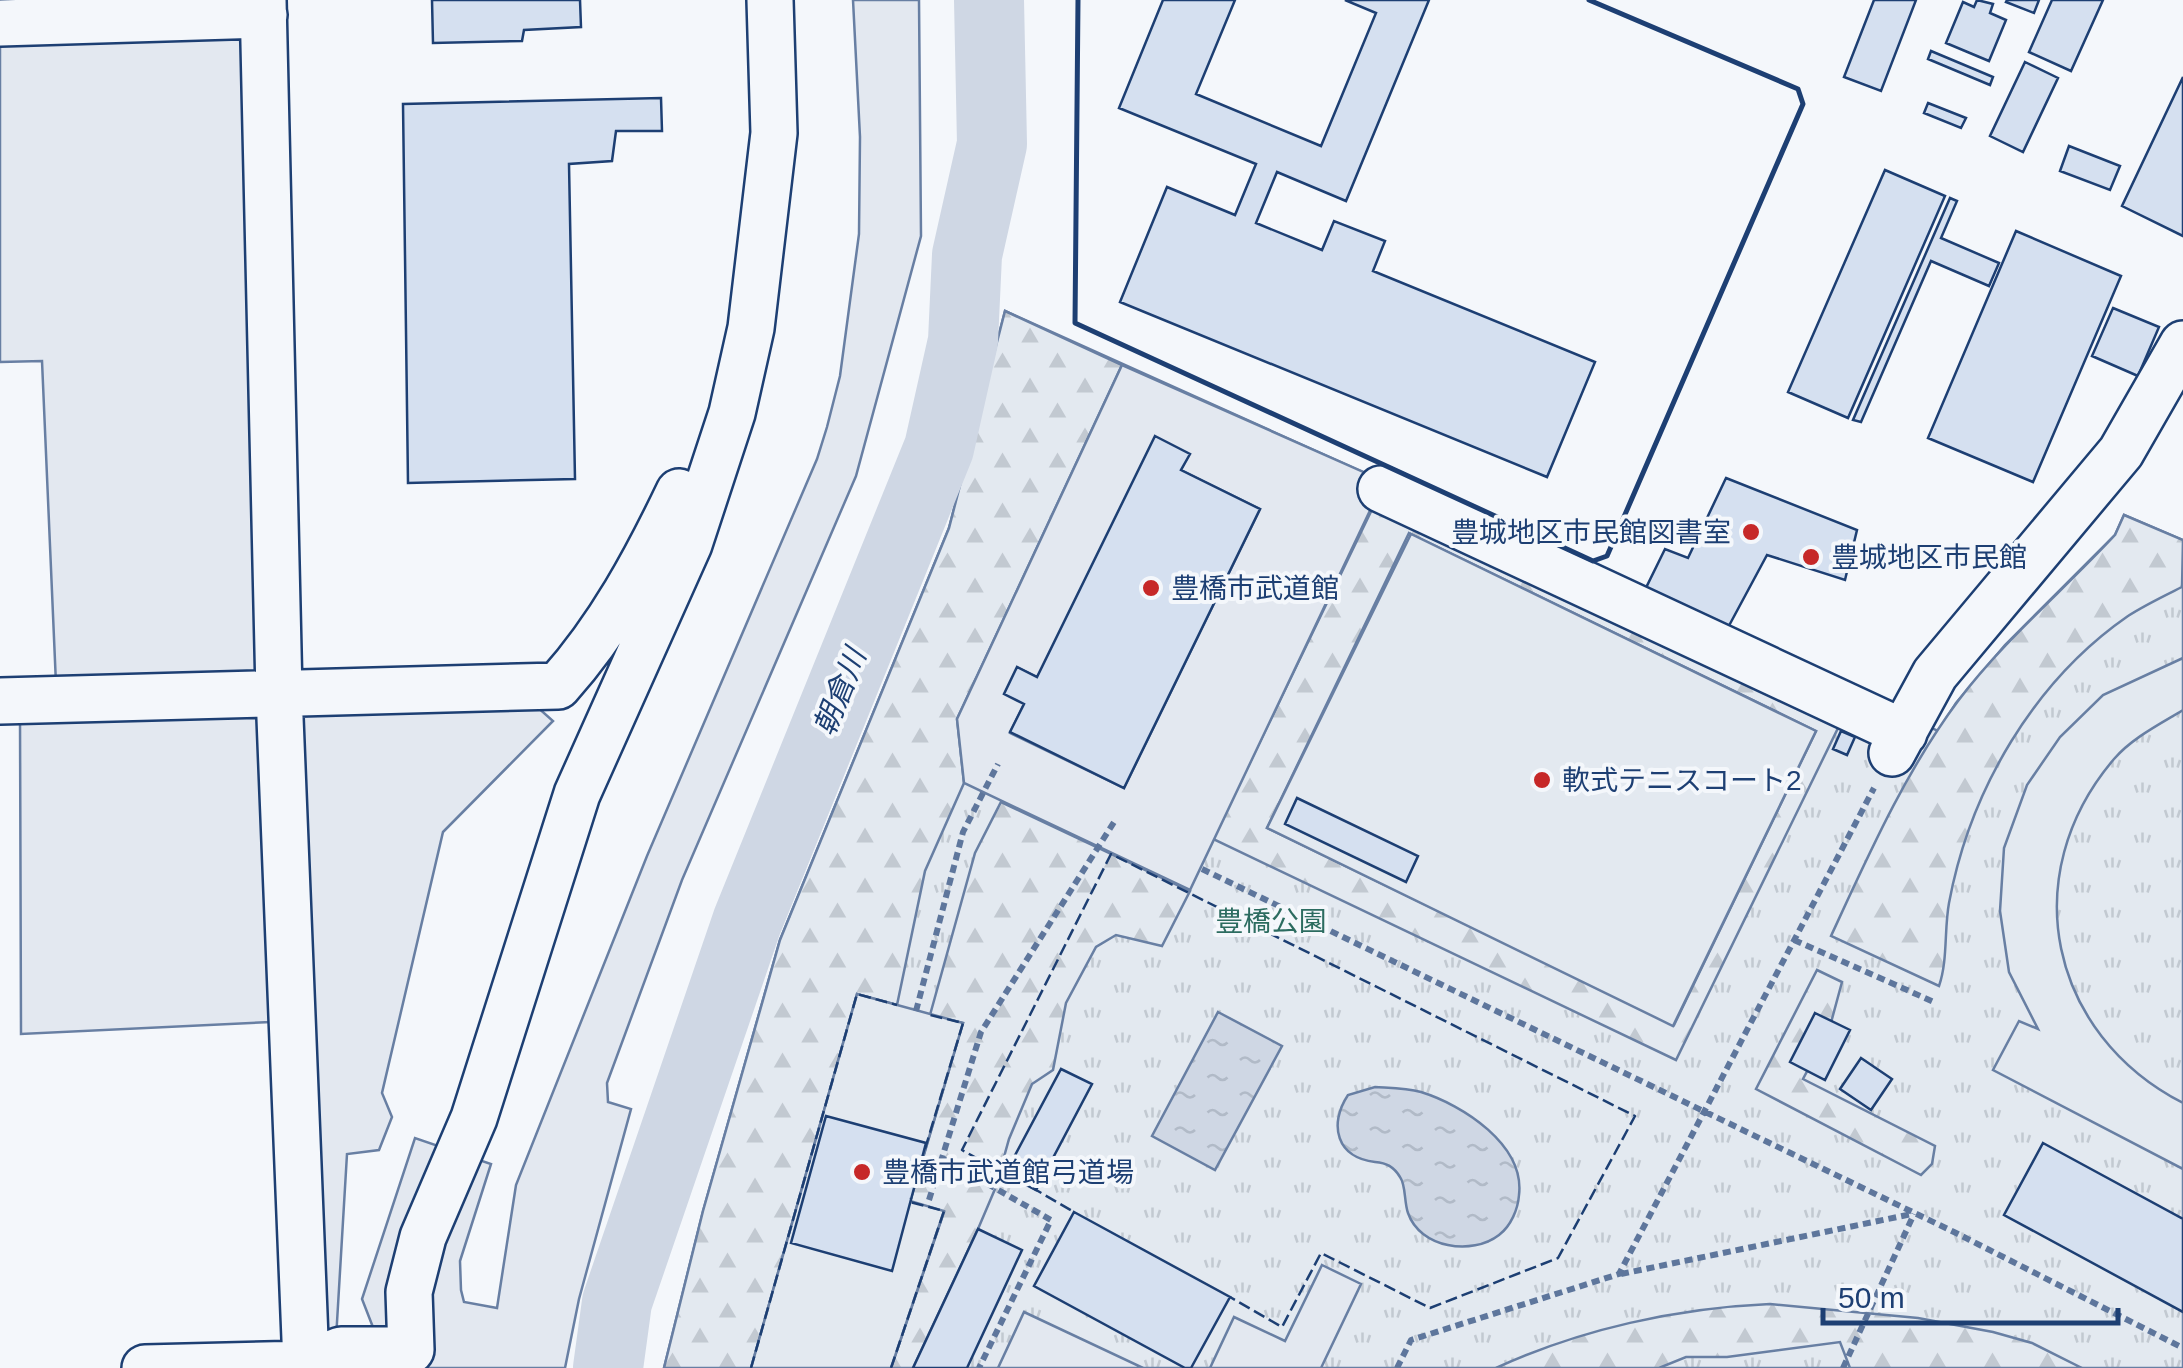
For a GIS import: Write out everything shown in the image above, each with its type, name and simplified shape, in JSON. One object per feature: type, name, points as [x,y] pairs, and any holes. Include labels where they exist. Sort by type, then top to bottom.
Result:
[{"type":"street","points":[[145,1368],[306,1366],[340,1350],[411,1350],[409,1292],[422,1237],[474,1118],[577,794],[689,544],[732,413],[758,276],[774,133],[770,0]]},
{"type":"street","points":[[0,23],[264,7],[279,693],[306,1366]]},
{"type":"street","points":[[0,701],[558,686],[586,655],[655,542],[690,470],[718,394],[739,306],[758,276]]},
{"type":"street","points":[[1381,488],[1898,743],[1935,674],[2121,452],[2176,371]]},
{"type":"path","points":[[1619,1274],[1898,743]]},
{"type":"path","points":[[916,1010],[963,832],[998,764]]},
{"type":"path","points":[[929,1200],[981,1032],[1116,819]]},
{"type":"path","points":[[1202,869],[1914,1213],[2183,1348]]},
{"type":"path","points":[[1794,940],[1934,1002]]},
{"type":"path","points":[[942,1158],[1051,1220],[979,1368]]},
{"type":"path","points":[[1397,1368],[1410,1340],[1619,1274],[1914,1213]]},
{"type":"path","points":[[1843,1368],[1914,1213]]},
{"type":"green space","name":"豊橋公園","points":[[1005,311],[1938,731],[1956,703],[2005,645],[2115,535],[2124,515],[2183,540],[2183,1368],[664,1368],[703,1211],[780,940],[949,528]]},
{"type":"green space","points":[[1005,311],[1122,365],[957,719],[964,783],[925,871],[897,1005],[857,994],[751,1368],[664,1368],[703,1211],[780,940],[949,528]]},
{"type":"green space","points":[[1378,497],[1839,726],[1676,1060],[1213,839]],"holes":[[[1409,533],[1816,731],[1674,1025],[1267,828]]]},
{"type":"green space","points":[[2124,515],[2183,540],[2182,587],[2128,616],[2094,642],[2063,672],[2011,741],[1990,780],[1959,861],[1949,903],[1939,986],[1831,936],[1888,815],[1939,728],[1995,657],[2115,535]]},
{"type":"green space","name":"軟式テニスコート2","points":[[1411,534],[1816,731],[1673,1026],[1267,828]]},
{"type":"green space","points":[[2183,658],[2183,710],[2121,751],[2083,804],[2064,852],[2057,901],[2061,949],[2076,994],[2102,1036],[2138,1073],[2183,1103],[2183,1169],[1993,1070],[2019,1021],[2038,1029],[2009,972],[2000,911],[2004,848],[2027,785],[2060,737],[2103,695]]},
{"type":"green space","points":[[1001,802],[1190,891],[1162,946],[1116,935],[1096,947],[1066,1003],[1053,1070],[1032,1084],[1009,1139],[995,1189],[913,1368],[891,1368],[944,1212],[910,1202],[963,1023],[930,1015],[975,853]]},
{"type":"green space","points":[[1817,970],[1842,982],[1829,1030],[1803,1079],[1935,1146],[1932,1164],[1921,1175],[1756,1089]]},
{"type":"green space","name":"豊橋市武道館弓道場","points":[[857,994],[963,1023],[910,1201],[944,1211],[891,1368],[751,1368]]},
{"type":"green space","points":[[1770,1304],[1918,1318],[1993,1332],[2032,1343],[2082,1368],[1850,1368],[1840,1342],[1727,1357],[1686,1357],[1659,1368],[1496,1368],[1562,1342],[1630,1323],[1700,1310]]},
{"type":"shaded area","points":[[853,0],[919,0],[921,236],[856,476],[682,880],[607,1083],[608,1102],[631,1109],[579,1299],[565,1368],[310,1368],[295,702],[526,697],[553,721],[443,832],[382,1093],[392,1117],[379,1150],[347,1154],[336,1339],[376,1335],[362,1299],[415,1138],[491,1164],[460,1261],[461,1290],[464,1302],[497,1308],[516,1185],[647,856],[817,459],[827,427],[840,376],[859,234],[860,137]]},
{"type":"shaded area","points":[[246,29],[256,682],[56,684],[42,361],[0,362],[0,35]]},
{"type":"shaded area","points":[[1122,365],[1384,481],[1190,890],[964,783],[957,719]],"holes":[[[1189,454],[1181,470],[1260,509],[1124,788],[1010,733],[1024,704],[1018,668],[1037,677]]]},
{"type":"shaded area","points":[[265,709],[270,1022],[21,1034],[20,716]]},
{"type":"shaded area","points":[[1322,1265],[1361,1284],[1321,1368],[1210,1368],[1234,1317],[1285,1341]]},
{"type":"shaded area","points":[[1024,1312],[1143,1368],[998,1368]]},
{"type":"water","points":[[1218,1012],[1282,1046],[1215,1170],[1152,1136]]},
{"type":"water","points":[[1375,1087],[1438,1098],[1472,1117],[1502,1144],[1518,1177],[1519,1195],[1513,1217],[1499,1235],[1475,1245],[1435,1241],[1414,1225],[1402,1180],[1395,1171],[1362,1159],[1344,1147],[1338,1128],[1342,1106],[1348,1095]]},
{"type":"building","points":[[432,0],[580,0],[581,27],[524,30],[522,41],[433,43]]},
{"type":"building","points":[[1163,0],[1235,0],[1196,94],[1321,146],[1376,13],[1345,0],[1429,0],[1346,201],[1277,172],[1256,223],[1322,250],[1334,221],[1385,241],[1373,271],[1595,362],[1547,477],[1120,302],[1167,187],[1235,215],[1256,164],[1119,108]]},
{"type":"building","points":[[1874,0],[1916,0],[1881,91],[1844,77]]},
{"type":"building","points":[[1977,0],[1993,4],[1990,13],[2006,20],[1989,61],[1946,43],[1963,2],[1974,7]]},
{"type":"building","points":[[2007,0],[2039,0],[2034,13]]},
{"type":"building","points":[[2052,0],[2103,0],[2071,71],[2029,52]]},
{"type":"building","points":[[1931,51],[1993,77],[1990,85],[1928,59]]},
{"type":"building","points":[[2025,62],[2058,78],[2023,152],[1990,136]]},
{"type":"building","points":[[2183,77],[2183,236],[2122,206]]},
{"type":"building","points":[[661,98],[662,131],[616,131],[612,161],[569,164],[575,479],[408,483],[403,104]]},
{"type":"building","points":[[1928,103],[1966,118],[1961,128],[1924,113]]},
{"type":"building","points":[[2069,146],[2120,166],[2110,190],[2060,171]]},
{"type":"building","points":[[1885,170],[1945,196],[1848,418],[1788,392]]},
{"type":"building","points":[[1950,198],[1957,201],[1941,238],[1999,263],[1989,286],[1931,261],[1861,422],[1853,420]]},
{"type":"building","points":[[2016,231],[2121,276],[2033,482],[1928,438]]},
{"type":"building","points":[[2113,308],[2159,327],[2138,376],[2092,356]]},
{"type":"building","name":"豊橋市武道館","points":[[1155,436],[1190,454],[1181,470],[1260,509],[1124,788],[1010,732],[1024,704],[1004,694],[1017,667],[1037,677]]},
{"type":"building","name":"豊城地区市民館","points":[[1726,478],[1857,530],[1845,580],[1767,555],[1724,635],[1641,598],[1665,549],[1688,558]]},
{"type":"building","points":[[1841,731],[1855,737],[1847,755],[1833,749]]},
{"type":"building","points":[[1297,798],[1418,856],[1406,882],[1285,824]]},
{"type":"building","points":[[1815,1013],[1850,1030],[1825,1080],[1790,1062]]},
{"type":"building","points":[[1861,1058],[1892,1079],[1871,1110],[1840,1089]]},
{"type":"building","points":[[1061,1069],[1092,1084],[1036,1190],[1005,1174]]},
{"type":"building","points":[[826,1116],[926,1143],[892,1271],[791,1243]]},
{"type":"building","points":[[2043,1143],[2183,1219],[2183,1312],[2004,1215]]},
{"type":"building","points":[[1074,1212],[1230,1297],[1191,1368],[1034,1286]]},
{"type":"building","points":[[978,1229],[1022,1250],[967,1368],[913,1368]]},
{"type":"waterway","name":"朝倉川","points":[[608,1368],[617,1302],[747,922],[939,448],[963,341],[967,255],[992,144],[989,0]]},
{"type":"fence","points":[[1009,1176],[962,1150],[1111,854],[1635,1116],[1558,1258],[1430,1308],[1321,1253],[1282,1327],[1230,1297]]},
{"type":"fence","points":[[751,1368],[857,994],[897,1005]]},
{"type":"fence","points":[[925,1149],[963,1023],[930,1015]]},
{"type":"fence","points":[[1031,1187],[1074,1212]]},
{"type":"fence","points":[[891,1368],[944,1211],[910,1202],[911,1198]]},
{"type":"wall","points":[[1078,0],[1075,323],[1593,561],[1607,556],[1803,104],[1798,89],[1589,0]]},
{"type":"place","name":"豊城地区市民館図書室","points":[[1751,532]]},
{"type":"place","name":"豊城地区市民館","points":[[1811,557]]},
{"type":"place","name":"豊橋市武道館","points":[[1151,588]]},
{"type":"place","name":"軟式テニスコート2","points":[[1542,780]]},
{"type":"place","name":"豊橋市武道館弓道場","points":[[862,1172]]}]
